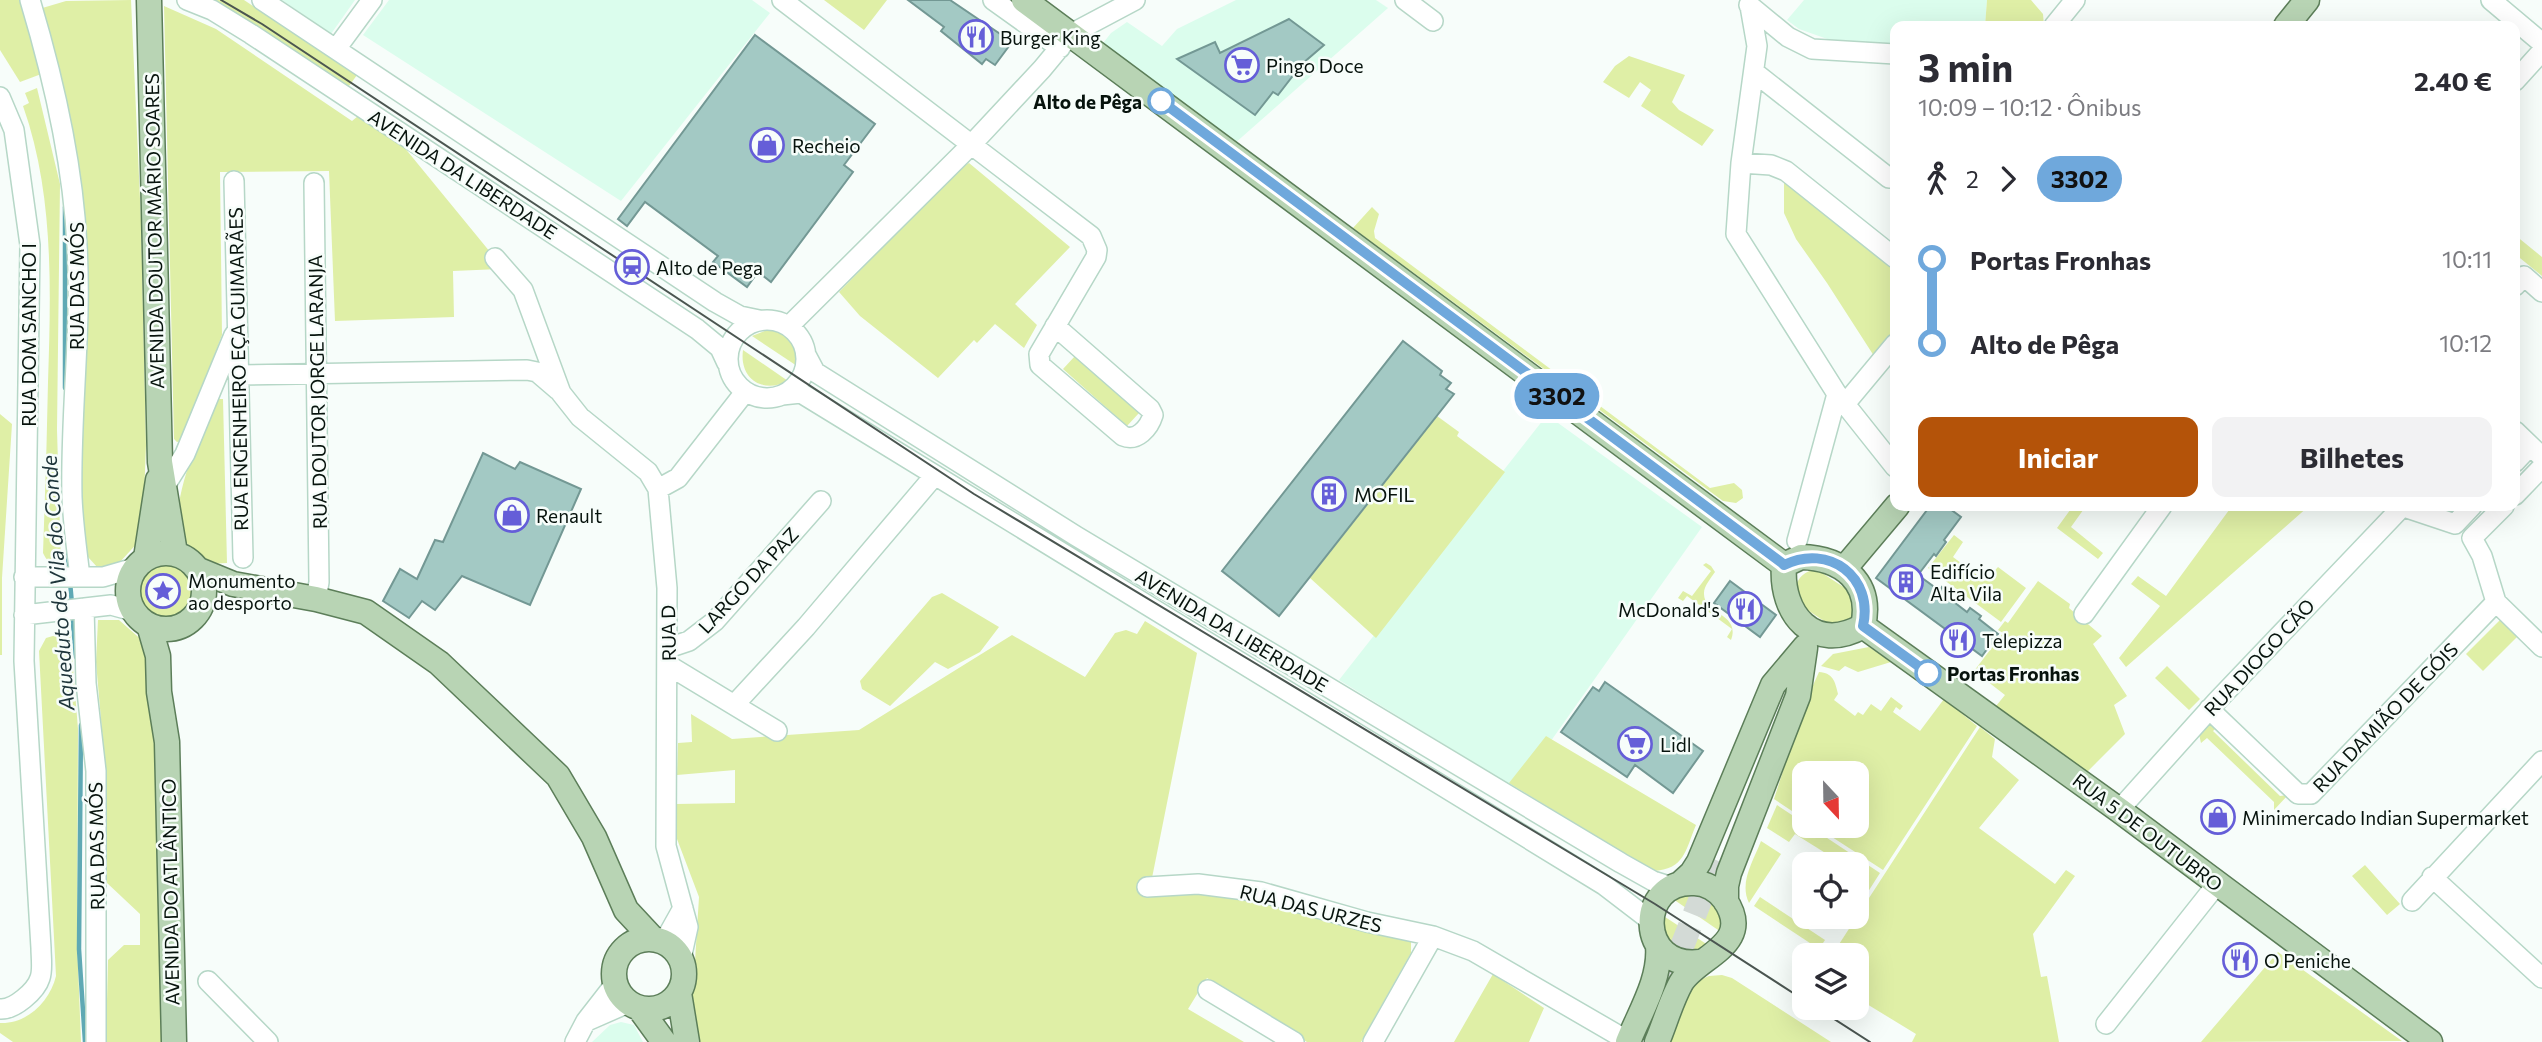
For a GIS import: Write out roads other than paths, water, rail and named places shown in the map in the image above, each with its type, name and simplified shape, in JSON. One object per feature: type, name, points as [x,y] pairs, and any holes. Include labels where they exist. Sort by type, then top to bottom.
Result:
[{"type":"main road","name":"AVENIDA DOUTOR MÁRIO SOARES","points":[[149,0],[162,474],[175,553]]},
{"type":"main road","points":[[2290,21],[2307,0]]},
{"type":"main road","points":[[1038,4],[1065,41],[1784,565]]},
{"type":"main road","name":"AVENIDA DOUTOR MÁRIO SOARES","points":[[140,563],[162,474]]},
{"type":"main road","points":[[1844,569],[1892,511]]},
{"type":"main road","points":[[199,570],[204,590],[203,600],[200,609],[186,624],[167,629],[141,618],[127,589],[140,563],[165,552],[184,557],[199,570],[233,584],[316,599],[366,612],[439,663],[558,776],[594,836],[626,910],[666,947],[684,982],[679,993],[661,1008],[628,999]]},
{"type":"main road","points":[[1628,1042],[1657,974],[1660,960],[1651,921],[1657,901],[1692,873],[1699,862],[1773,685],[1807,638],[1841,635],[1863,626],[1867,611],[1864,596],[1856,580],[1844,569],[1822,558],[1801,557],[1784,565]]},
{"type":"main road","points":[[1657,1042],[1681,983],[1700,962],[1716,955],[1727,941],[1732,928],[1731,914],[1726,902],[1726,886],[1798,696],[1807,638],[1786,599],[1784,565]]},
{"type":"main road","points":[[203,600],[233,584]]},
{"type":"main road","name":"AVENIDA DO ATLÂNTICO","points":[[141,618],[158,656],[159,692],[167,742],[174,1042]]},
{"type":"main road","name":"AVENIDA DO ATLÂNTICO","points":[[167,742],[174,653],[186,624]]},
{"type":"main road","name":"RUA 5 DE OUTUBRO","points":[[1863,626],[2119,810],[2430,1042]]},
{"type":"main road","points":[[1716,860],[1807,638]]},
{"type":"main road","points":[[1676,885],[1706,885],[1726,902]]},
{"type":"main road","points":[[626,910],[621,952],[613,974],[628,999],[664,1042]]},
{"type":"main road","points":[[621,952],[641,940],[666,947]]},
{"type":"main road","points":[[1658,946],[1677,961],[1700,962]]},
{"type":"main road","points":[[1643,1042],[1668,982]]},
{"type":"main road","points":[[679,993],[687,1042]]},
{"type":"street","name":"RUA DAS MÓS","points":[[30,0],[47,58],[74,193],[78,248],[78,311],[72,498],[80,577]]},
{"type":"street","name":"AVENIDA DA LIBERDADE","points":[[187,0],[212,10],[251,34],[697,329],[720,348],[727,363]]},
{"type":"street","name":"AVENIDA DA LIBERDADE","points":[[262,0],[715,302],[740,316],[760,320]]},
{"type":"street","points":[[335,49],[372,0]]},
{"type":"street","points":[[782,0],[972,144],[1094,241],[1096,257],[1055,326],[1039,354],[1040,365],[1123,436],[1137,438],[1152,421],[1150,409],[1055,326]]},
{"type":"street","points":[[993,0],[1065,41]]},
{"type":"street","points":[[789,326],[972,144],[1065,41],[1135,0]]},
{"type":"street","points":[[1405,0],[1433,21]]},
{"type":"street","points":[[2058,21],[2075,0]]},
{"type":"street","points":[[2491,0],[2516,21]]},
{"type":"street","points":[[1746,3],[1757,46],[1741,163],[1736,234],[1841,399],[1890,461]]},
{"type":"street","points":[[1746,3],[1788,37],[1812,49]]},
{"type":"street","points":[[2520,24],[2542,43]]},
{"type":"street","points":[[1757,46],[1890,54]]},
{"type":"street","points":[[2520,76],[2542,51]]},
{"type":"street","points":[[1754,72],[1889,178]]},
{"type":"street","name":"RUA DOM SANCHO I","points":[[0,1009],[6,1010],[23,999],[40,978],[41,948],[24,662],[30,245],[14,130],[1,100]]},
{"type":"street","points":[[1741,163],[1771,165],[1786,171],[1890,254]]},
{"type":"street","name":"RUA ENGENHEIRO EÇA GUIMARÃES","points":[[233,181],[243,558]]},
{"type":"street","name":"RUA DOUTOR JORGE LARANJA","points":[[314,183],[319,582],[316,599]]},
{"type":"street","points":[[495,258],[523,290],[561,393]]},
{"type":"street","points":[[2520,280],[2524,276],[2542,292]]},
{"type":"street","points":[[760,320],[789,326],[797,334],[806,355],[800,379],[782,395],[769,398],[745,392],[736,383],[727,363],[728,351],[736,334],[760,320]]},
{"type":"street","points":[[162,474],[185,454],[237,328]]},
{"type":"street","points":[[1797,541],[1841,399],[1890,349]]},
{"type":"street","name":"AVENIDA DA LIBERDADE","points":[[806,355],[815,372],[1065,530],[1621,863],[1653,881],[1676,885]]},
{"type":"street","points":[[237,375],[537,372],[561,393],[580,416],[648,472],[658,489],[678,478],[745,392]]},
{"type":"street","name":"AVENIDA DA LIBERDADE","points":[[782,395],[801,393],[1604,885],[1651,921]]},
{"type":"street","points":[[2520,435],[2537,447],[2520,459]]},
{"type":"street","points":[[2520,490],[2542,467]]},
{"type":"street","points":[[735,704],[806,627],[935,475]]},
{"type":"street","name":"RUA D","points":[[658,489],[665,560],[668,657],[666,846],[688,927],[666,947]]},
{"type":"street","name":"LARGO DA PAZ","points":[[668,657],[715,621],[821,500]]},
{"type":"street","points":[[2084,614],[2158,511]]},
{"type":"street","name":"RUA DIOGO CÃO","points":[[2119,810],[2209,709],[2396,511]]},
{"type":"street","points":[[2416,511],[2455,524],[2472,538],[2482,556],[2496,602],[2542,647]]},
{"type":"street","points":[[2455,524],[2467,511]]},
{"type":"street","points":[[2472,538],[2499,511]]},
{"type":"street","points":[[24,577],[103,577],[140,563]]},
{"type":"street","name":"RUA DAMIÃO DE GÓIS","points":[[2209,709],[2298,794],[2311,794],[2496,602]]},
{"type":"street","points":[[24,615],[111,605],[141,618]]},
{"type":"street","name":"RUA DAS MÓS","points":[[84,608],[86,683],[96,771],[96,1042]]},
{"type":"street","points":[[668,657],[777,731]]},
{"type":"street","points":[[2412,901],[2542,761]]},
{"type":"street","points":[[2432,877],[2542,978]]},
{"type":"street","name":"RUA DAS URZES","points":[[1147,887],[1198,884],[1261,892],[1367,922],[1433,936],[1473,951],[1628,1042]]},
{"type":"street","points":[[2106,1024],[2217,884]]},
{"type":"street","points":[[1373,1042],[1433,936]]},
{"type":"street","points":[[208,981],[268,1042]]},
{"type":"street","points":[[1208,990],[1294,1042]]},
{"type":"street","points":[[575,1042],[586,1021],[628,999]]},
{"type":"waterway","name":"Aqueduto de Vila do Conde","points":[[65,207],[65,388]]},
{"type":"waterway","name":"Aqueduto de Vila do Conde","points":[[68,554],[69,573]]},
{"type":"waterway","name":"Aqueduto de Vila do Conde","points":[[70,582],[72,604]]},
{"type":"waterway","name":"Aqueduto de Vila do Conde","points":[[72,613],[76,657]]},
{"type":"waterway","name":"Aqueduto de Vila do Conde","points":[[81,725],[79,949],[85,1042]]},
{"type":"tunnel","points":[[1668,982],[1716,860]]},
{"type":"tram line","points":[[221,0],[262,24],[974,494],[1655,904],[1792,992]]},
{"type":"tram line","points":[[1836,1020],[1870,1042]]},
{"type":"place","name":"Burger King","points":[[976,37]]},
{"type":"place","name":"Pingo Doce","points":[[1242,65]]},
{"type":"place","name":"Alto de Pêga","points":[[1161,101]]},
{"type":"place","name":"Recheio","points":[[767,145]]},
{"type":"place","name":"Alto de Pega","points":[[632,267]]},
{"type":"place","name":"MOFIL","points":[[1329,494]]},
{"type":"place","name":"Renault","points":[[512,515]]},
{"type":"place","name":"Edifício Alta Vila","points":[[1906,582]]},
{"type":"place","name":"Monumento ao desporto","points":[[163,591]]},
{"type":"place","name":"McDonald's","points":[[1745,609]]},
{"type":"place","name":"Telepizza","points":[[1958,640]]},
{"type":"place","name":"Portas Fronhas","points":[[1928,673]]},
{"type":"place","name":"Lidl","points":[[1635,744]]},
{"type":"place","name":"Minimercado Indian Supermarket","points":[[2218,817]]},
{"type":"place","name":"O Peniche","points":[[2240,960]]}]
